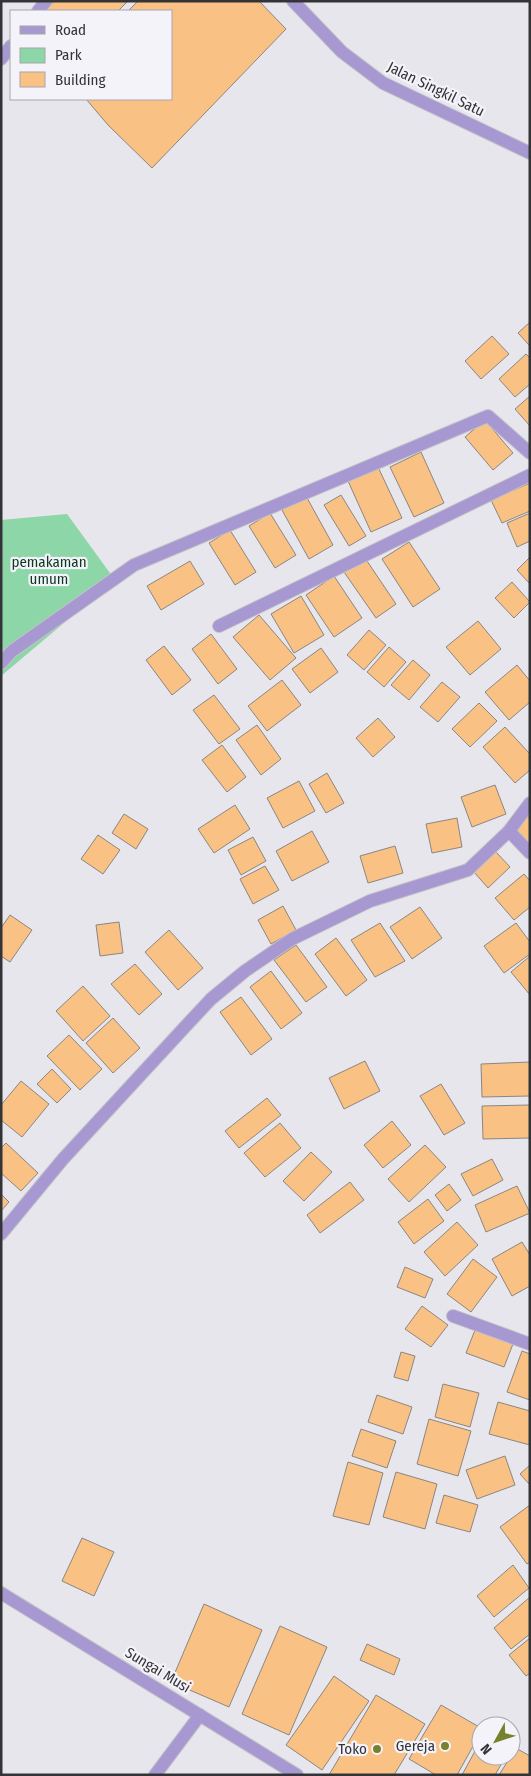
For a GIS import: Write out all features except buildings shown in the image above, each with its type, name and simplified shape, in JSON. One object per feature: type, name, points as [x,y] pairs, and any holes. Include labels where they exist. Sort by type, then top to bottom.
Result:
[{"type":"street","name":"Jalan Singkil Satu","points":[[293,1],[342,52],[383,83],[530,153]]},
{"type":"street","points":[[1,60],[10,47]]},
{"type":"street","points":[[1,663],[12,651],[134,565],[488,416],[530,452]]},
{"type":"street","points":[[219,626],[530,475]]},
{"type":"street","points":[[1,1234],[63,1159],[183,1029],[211,999],[245,971],[292,939],[370,901],[468,870],[509,831],[530,803]]},
{"type":"street","points":[[509,831],[530,853]]},
{"type":"street","points":[[453,1316],[530,1344]]},
{"type":"street","name":"Sungai Musi","points":[[1,1593],[297,1775]]},
{"type":"street","points":[[155,1775],[200,1715]]},
{"type":"green space","name":"pemakaman umum","points":[[67,514],[115,580],[1,676],[1,520]]},
{"type":"place","name":"Gereja","points":[[445,1746]]},
{"type":"place","name":"Toko","points":[[377,1749]]}]
